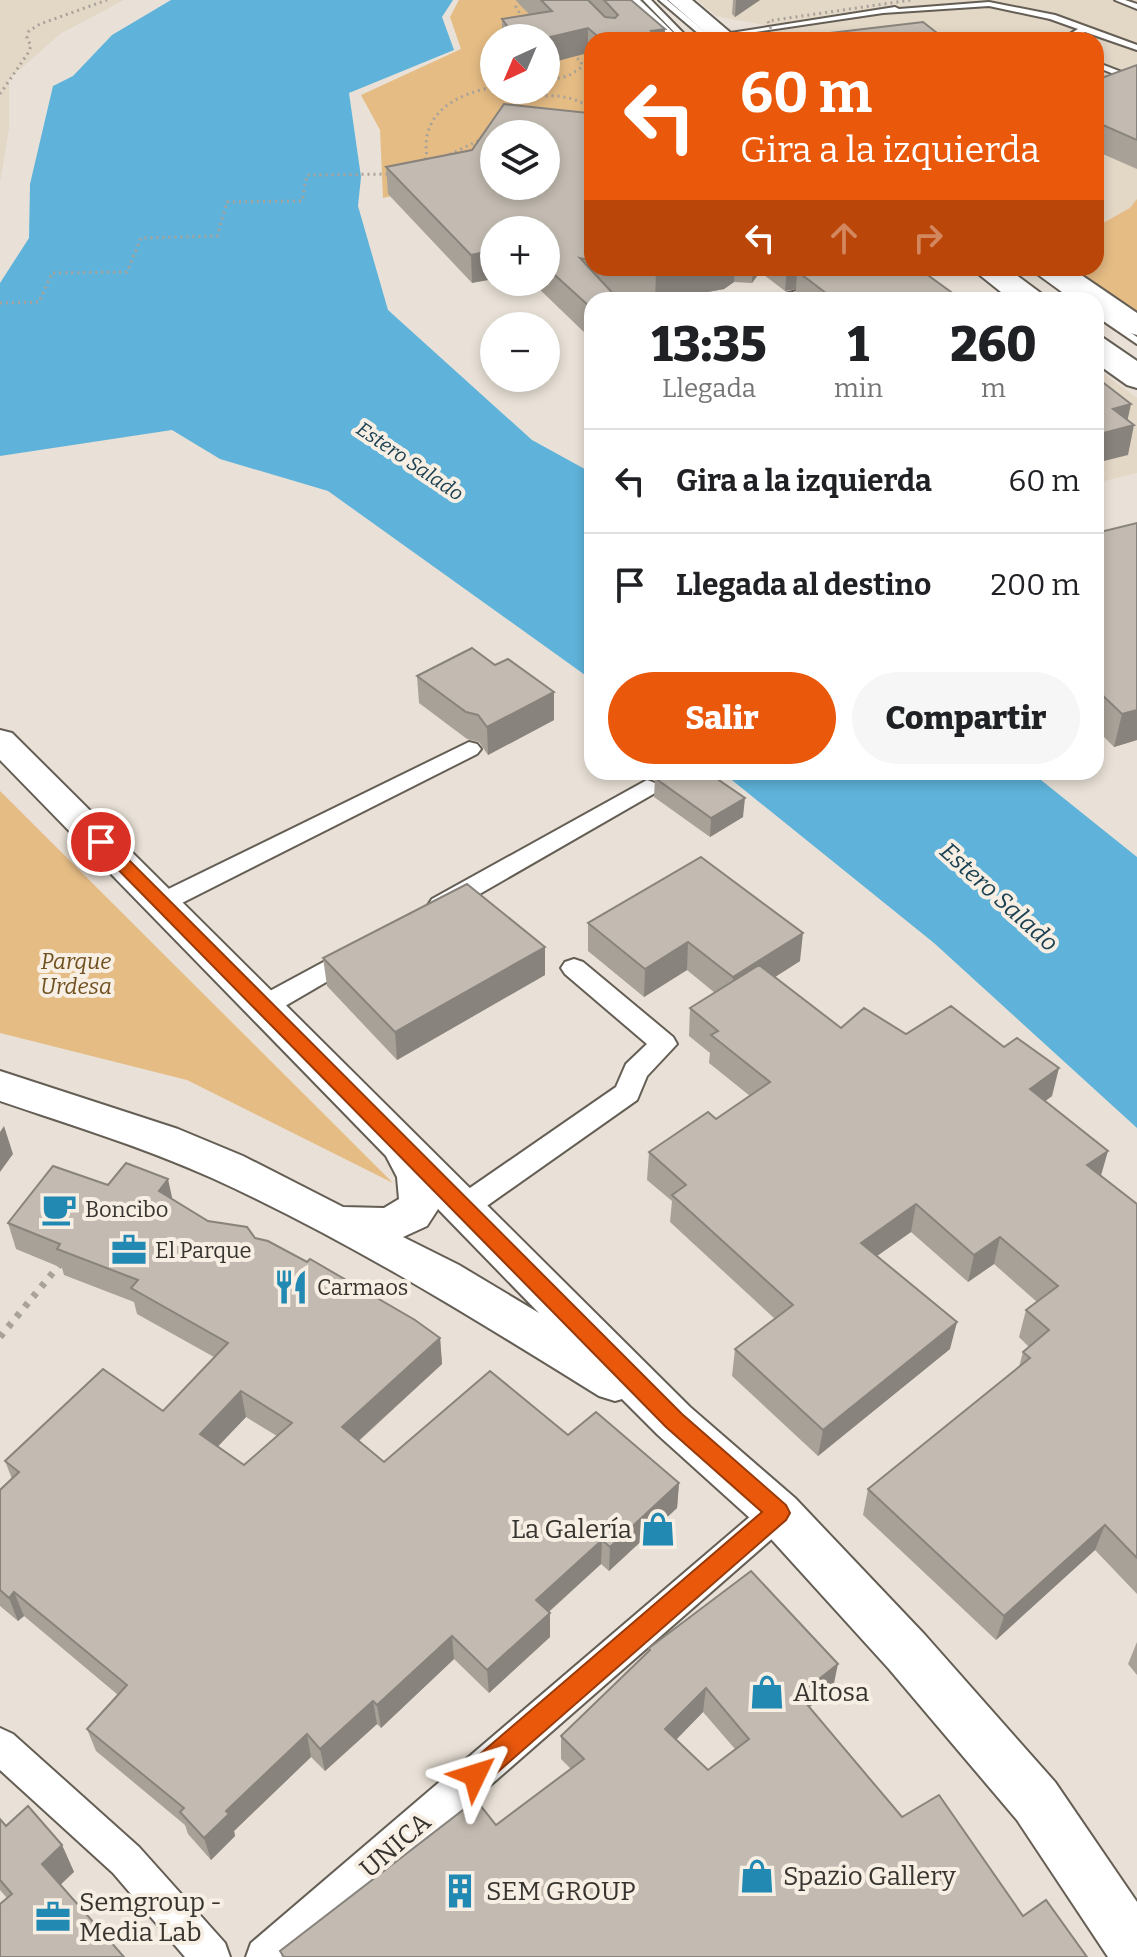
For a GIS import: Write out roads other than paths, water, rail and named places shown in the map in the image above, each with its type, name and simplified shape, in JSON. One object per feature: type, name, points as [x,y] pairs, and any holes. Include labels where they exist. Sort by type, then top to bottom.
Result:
[{"type":"main road","points":[[628,0],[662,32]]},
{"type":"main road","points":[[679,0],[714,32]]},
{"type":"main road","points":[[996,276],[1018,292]]},
{"type":"main road","points":[[1065,276],[1088,292]]},
{"type":"main road","points":[[1104,303],[1137,326]]},
{"type":"main road","points":[[1104,355],[1137,379]]},
{"type":"street","points":[[0,740],[674,1421],[778,1513],[907,1652],[1036,1801],[1137,1951]]},
{"type":"street","points":[[161,903],[469,749]]},
{"type":"street","points":[[426,913],[647,788]]},
{"type":"street","points":[[264,1006],[370,945]]},
{"type":"street","points":[[464,1207],[627,1093],[636,1071],[664,1044],[574,968]]},
{"type":"street","points":[[0,1086],[163,1140],[333,1218],[558,1345],[674,1421]]},
{"type":"street","points":[[333,1218],[365,1227],[384,1228],[413,1212],[423,1196],[423,1184],[414,1166],[384,1127]]},
{"type":"street","name":"UNICA","points":[[265,1957],[778,1513]]},
{"type":"street","points":[[0,1746],[126,1860],[211,1957]]},
{"type":"lane","points":[[647,0],[678,32]]},
{"type":"lane","points":[[663,0],[711,32]]},
{"type":"lane","points":[[758,32],[941,0]]},
{"type":"lane","points":[[1119,0],[1137,7]]},
{"type":"lane","points":[[1025,1],[1096,32]]},
{"type":"lane","points":[[886,12],[989,4],[1077,24]]},
{"type":"lane","points":[[1079,32],[1086,28]]},
{"type":"lane","points":[[1104,35],[1137,48]]},
{"type":"lane","points":[[1104,67],[1137,81]]},
{"type":"lane","points":[[1012,276],[1034,292]]},
{"type":"lane","points":[[1045,276],[1068,292]]},
{"type":"lane","points":[[801,292],[827,286]]},
{"type":"lane","points":[[1104,318],[1137,341]]},
{"type":"lane","points":[[1104,342],[1137,366]]},
{"type":"water","name":"Estero Salado","points":[[171,0],[453,0],[442,17],[454,50],[349,93],[361,177],[358,206],[388,310],[532,440],[584,469],[584,674],[328,491],[220,459],[172,430],[0,456],[0,283],[29,238],[30,184],[53,86],[73,76],[112,35]]},
{"type":"water","name":"Estero Salado","points":[[732,780],[1041,780],[1137,857],[1137,1128],[934,943]]},
{"type":"place","name":"Boncibo","points":[[59,1209]]},
{"type":"place","name":"El Parque","points":[[129,1250]]},
{"type":"place","name":"Carmaos","points":[[291,1287]]},
{"type":"place","name":"La Galería","points":[[658,1529]]},
{"type":"place","name":"Altosa","points":[[767,1692]]},
{"type":"place","name":"Spazio Gallery","points":[[757,1876]]},
{"type":"place","name":"SEM GROUP","points":[[460,1891]]},
{"type":"place","name":"Semgroup - Media Lab","points":[[53,1917]]},
{"type":"park label","name":"Parque Urdesa","points":[[76,974]]}]
